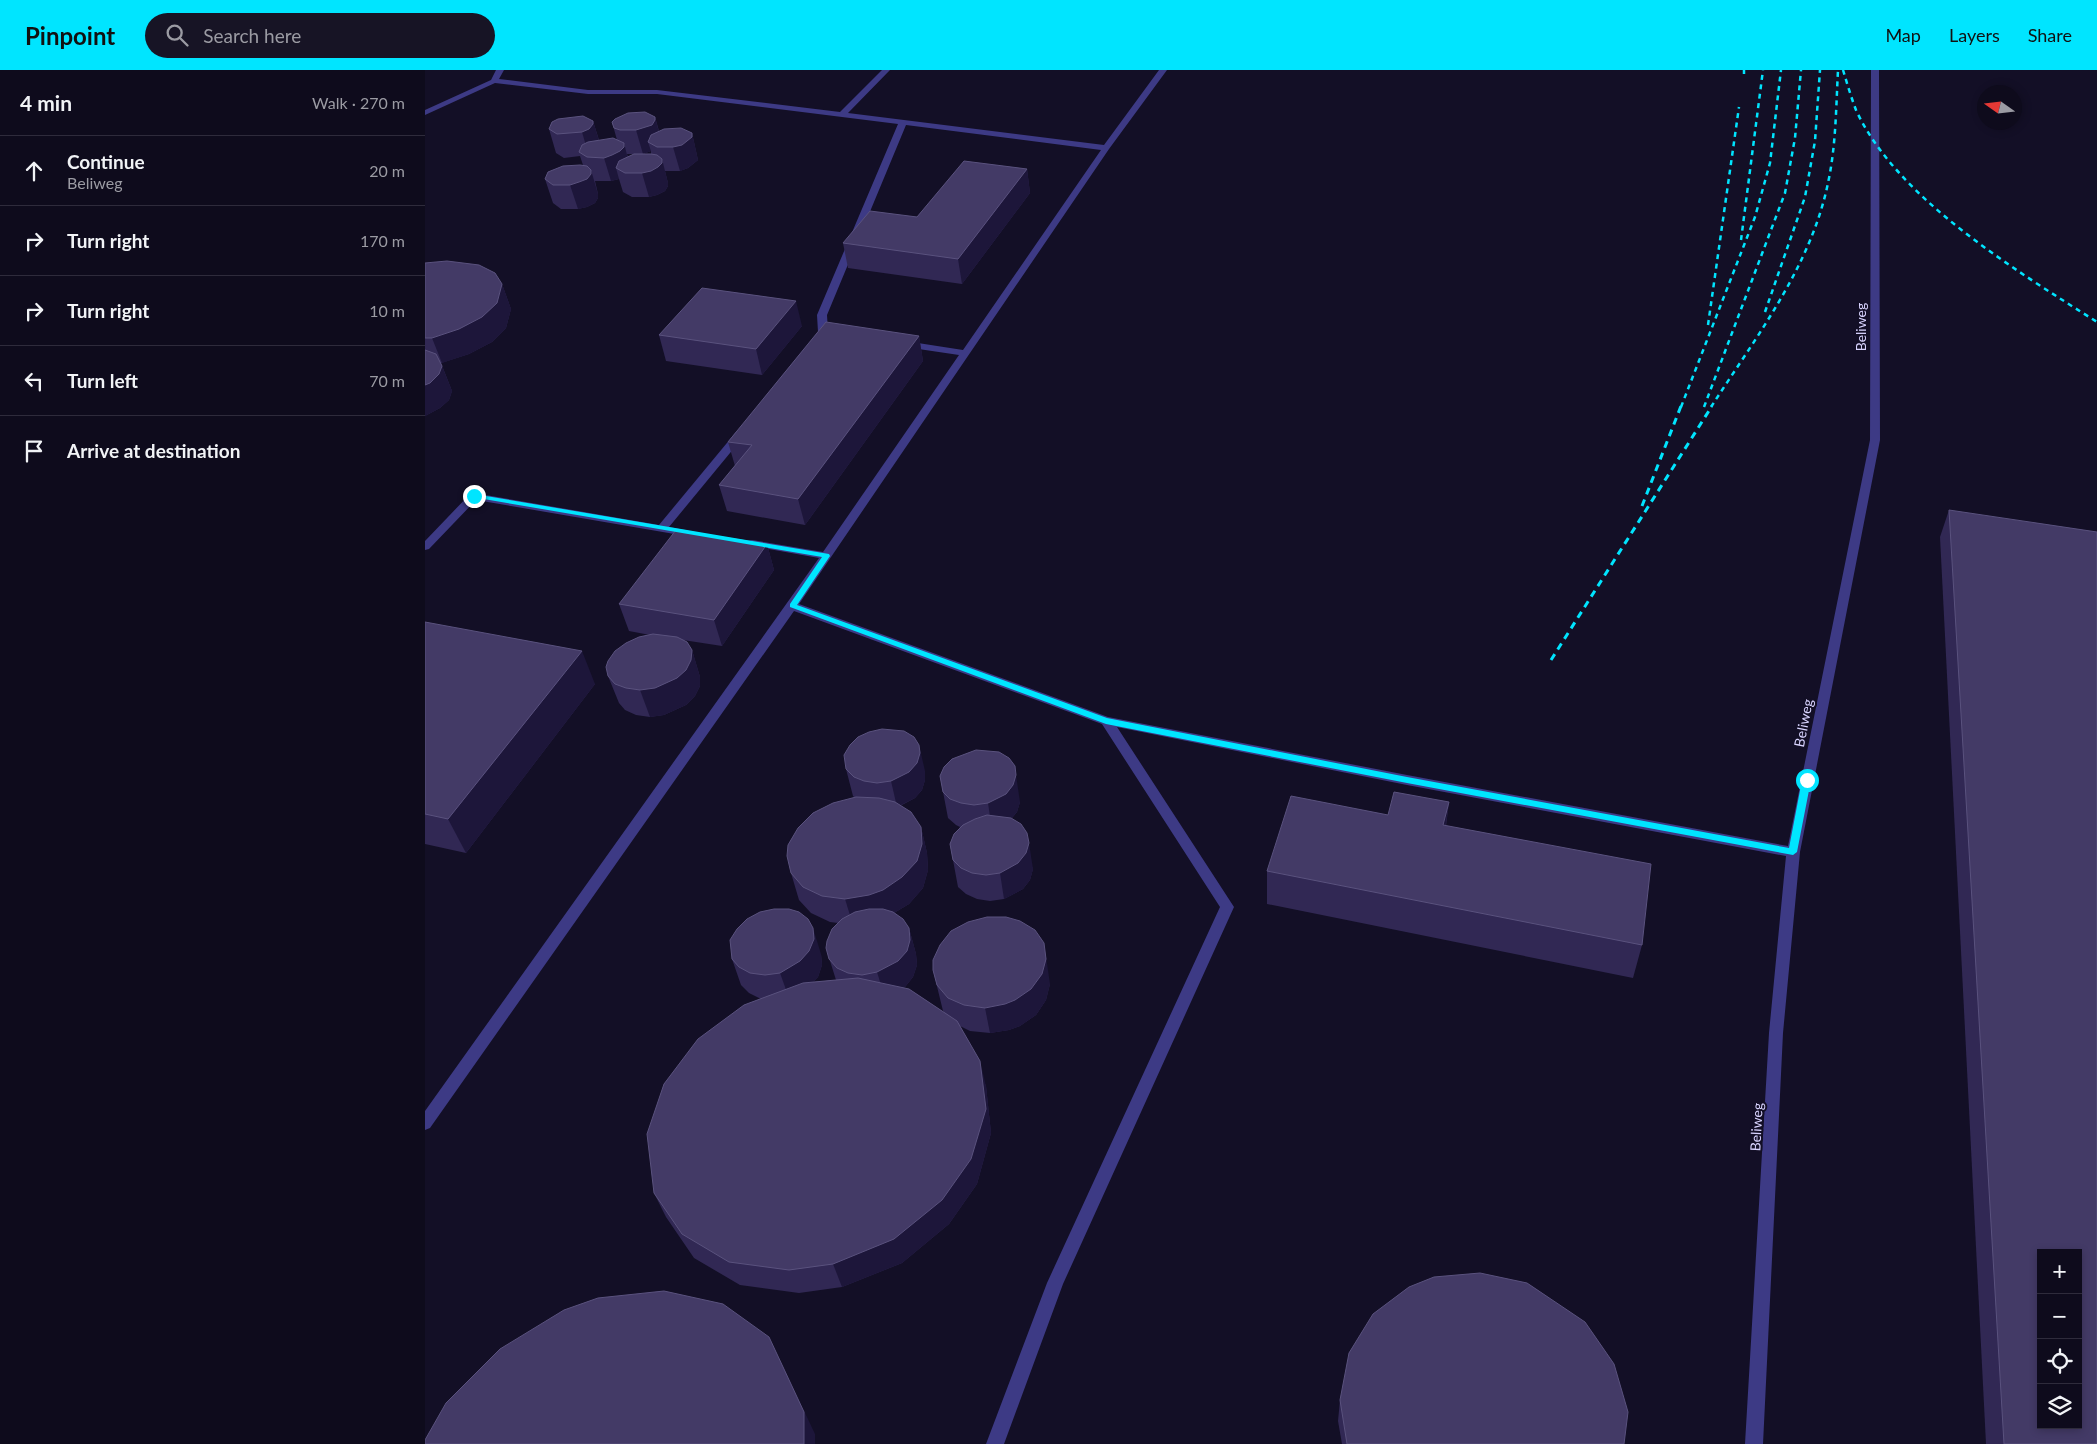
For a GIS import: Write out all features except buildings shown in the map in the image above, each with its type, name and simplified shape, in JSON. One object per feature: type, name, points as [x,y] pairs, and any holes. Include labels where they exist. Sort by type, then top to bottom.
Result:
[{"type":"street","points":[[494,81],[500,70]]},
{"type":"street","points":[[842,115],[886,70]]},
{"type":"street","points":[[425,1123],[793,606],[1106,148],[1163,70]]},
{"type":"street","name":"Beliweg","points":[[1754,1444],[1776,1033],[1793,852],[1875,440],[1875,70]]},
{"type":"street","points":[[425,113],[494,81],[588,92],[657,92],[1106,148]]},
{"type":"street","points":[[811,348],[828,333],[822,315],[903,123]]},
{"type":"street","points":[[899,344],[965,353]]},
{"type":"street","points":[[662,528],[749,423]]},
{"type":"street","points":[[425,547],[474,496],[701,535]]},
{"type":"street","points":[[740,542],[827,556]]},
{"type":"street","points":[[793,606],[1106,721],[1407,780],[1793,852]]},
{"type":"street","points":[[995,1444],[1055,1283],[1227,907],[1106,721]]},
{"type":"railway","points":[[1741,240],[1763,70]]},
{"type":"railway","points":[[1681,407],[1755,217],[1770,163],[1781,70]]},
{"type":"railway","points":[[1704,407],[1785,193],[1795,138],[1801,70]]},
{"type":"railway","points":[[1765,312],[1805,197],[1815,141],[1820,70]]},
{"type":"railway","points":[[1711,407],[1780,300],[1809,243],[1820,214],[1833,155],[1838,70]]},
{"type":"railway","points":[[1843,70],[1856,110],[1875,143],[1900,174],[1929,203],[1996,256],[2097,322]]},
{"type":"railway","points":[[1708,325],[1739,107]]},
{"type":"railway","points":[[1642,506],[1681,406]]},
{"type":"railway","points":[[1551,660],[1712,406]]},
{"type":"route","points":[[474,496],[827,556],[793,606],[1106,721],[1407,780],[1793,852],[1807,780]]}]
